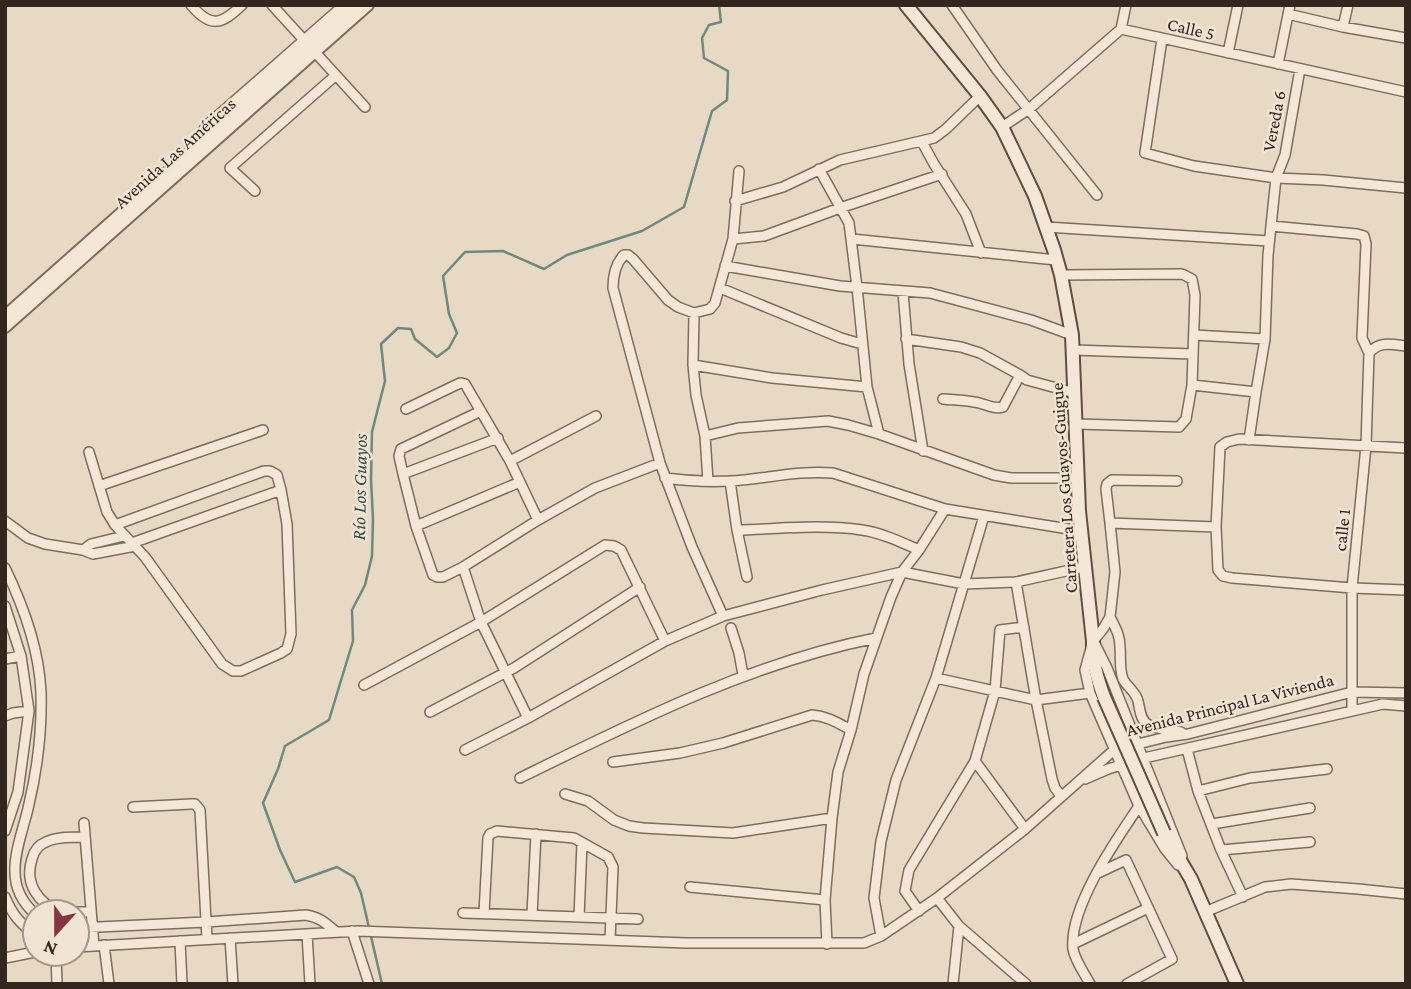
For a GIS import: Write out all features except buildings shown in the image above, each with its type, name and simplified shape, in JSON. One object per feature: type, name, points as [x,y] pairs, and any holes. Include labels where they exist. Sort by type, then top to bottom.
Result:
[{"type":"main road","name":"Carretera Los Guayos-Guigue","points":[[906,5],[1002,127],[1035,196],[1046,227],[1061,275],[1072,335],[1081,531],[1093,641],[1092,654],[1097,677],[1164,833],[1191,879],[1237,984]]},
{"type":"street","points":[[191,5],[207,20],[218,21],[227,19],[242,5]]},
{"type":"street","points":[[272,5],[365,107]]},
{"type":"street","points":[[309,47],[344,5]]},
{"type":"street","name":"Avenida Las Américas","points":[[5,316],[356,5]]},
{"type":"street","name":"Avenida Las Américas","points":[[5,327],[309,47],[368,5]]},
{"type":"street","points":[[952,5],[997,70],[1097,195]]},
{"type":"street","points":[[1002,127],[1029,109],[1121,29],[1126,5]]},
{"type":"street","points":[[1227,53],[1238,5]]},
{"type":"street","points":[[1343,27],[1348,5]]},
{"type":"street","points":[[1278,64],[1289,10],[1343,27],[1406,37]]},
{"type":"street","name":"Calle 5","points":[[1121,29],[1406,92]]},
{"type":"street","points":[[1162,39],[1145,153],[1194,166],[1276,178],[1406,188]]},
{"type":"street","name":"Vereda 6","points":[[1250,440],[1265,339],[1269,241],[1276,178],[1285,155],[1300,69]]},
{"type":"street","points":[[255,191],[230,168],[335,76]]},
{"type":"street","points":[[735,201],[783,187],[840,160],[934,138],[980,96]]},
{"type":"street","points":[[922,142],[966,214],[981,253]]},
{"type":"street","points":[[819,169],[849,223],[867,387],[879,434]]},
{"type":"street","points":[[723,616],[665,478],[613,288],[614,273],[620,259],[628,255],[668,300],[678,307],[694,313],[710,309],[720,288],[733,239],[739,171]]},
{"type":"street","points":[[733,239],[764,236],[942,174]]},
{"type":"street","name":"calle 1","points":[[1271,226],[1357,234],[1364,236],[1366,244],[1362,338],[1369,353],[1366,446],[1352,588],[1352,711]]},
{"type":"street","points":[[1046,227],[1269,241]]},
{"type":"street","points":[[852,239],[1056,260]]},
{"type":"street","points":[[725,266],[840,286],[930,293],[1031,320],[1072,335]]},
{"type":"street","points":[[1061,275],[1182,274],[1192,279],[1195,295],[1192,385],[1186,419],[1179,427],[1077,424]]},
{"type":"street","points":[[720,288],[841,338],[862,344]]},
{"type":"street","points":[[903,292],[909,364],[923,451]]},
{"type":"street","points":[[694,313],[693,365],[705,436],[708,481]]},
{"type":"street","points":[[1194,335],[1265,339]]},
{"type":"street","points":[[906,339],[961,347],[980,353],[1027,380],[1075,393]]},
{"type":"street","points":[[1369,353],[1375,346],[1384,344],[1406,346]]},
{"type":"street","points":[[1073,350],[1193,354]]},
{"type":"street","points":[[693,365],[772,379],[867,387]]},
{"type":"street","points":[[943,399],[976,402],[1000,408],[1020,375]]},
{"type":"street","points":[[405,409],[456,384],[463,383],[468,387],[498,438],[538,520]]},
{"type":"street","points":[[1192,385],[1256,392]]},
{"type":"street","points":[[481,411],[401,449],[399,456],[416,526],[433,575],[437,577],[443,577],[463,567],[595,488],[660,463]]},
{"type":"street","points":[[510,461],[596,416]]},
{"type":"street","points":[[705,436],[750,427],[828,421],[879,434],[994,475],[1011,478],[1078,478]]},
{"type":"street","points":[[99,486],[263,430]]},
{"type":"street","points":[[403,474],[498,438]]},
{"type":"street","points":[[1406,448],[1239,439],[1227,442],[1220,447],[1216,527],[1218,570],[1223,576],[1352,588],[1406,590]]},
{"type":"street","points":[[89,452],[107,512],[115,525],[145,557],[222,664],[233,671],[241,671],[287,649],[291,634],[287,524],[277,475],[264,471],[115,525]]},
{"type":"street","points":[[665,478],[730,481],[815,472],[833,473],[945,509],[1081,531]]},
{"type":"street","points":[[1177,481],[1112,480],[1107,484],[1115,572],[1110,617],[1093,641],[1085,670],[1090,693],[1139,806],[1165,849],[1191,879]]},
{"type":"street","points":[[730,481],[747,577]]},
{"type":"street","points":[[416,526],[520,482]]},
{"type":"street","points":[[5,521],[35,541],[93,554],[133,545],[281,490]]},
{"type":"street","points":[[827,944],[825,900],[838,772],[864,674],[902,572],[945,509]]},
{"type":"street","points":[[91,946],[355,931],[686,943],[864,943],[881,936],[874,898],[881,841],[896,780],[936,678],[984,516]]},
{"type":"street","points":[[1110,523],[1216,527]]},
{"type":"street","points":[[737,530],[825,527],[865,531],[919,550]]},
{"type":"street","points":[[83,550],[91,544],[124,536]]},
{"type":"street","points":[[364,685],[481,622],[605,545],[621,550],[665,641]]},
{"type":"street","points":[[463,567],[481,622],[528,718]]},
{"type":"street","points":[[465,750],[665,641],[723,616],[902,572],[964,584],[1016,582],[1084,567]]},
{"type":"street","points":[[5,568],[33,639],[41,689],[41,736],[36,772],[16,856],[15,873],[22,898]]},
{"type":"street","points":[[1016,582],[1052,779],[1061,796]]},
{"type":"street","points":[[430,712],[505,672],[640,587]]},
{"type":"street","points":[[5,831],[18,792],[29,711],[21,656],[5,604],[18,596]]},
{"type":"street","points":[[1110,617],[1118,633],[1120,668],[1124,682],[1135,695],[1138,709],[1146,724],[1188,734]]},
{"type":"street","points":[[919,911],[905,891],[909,870],[975,761],[995,691],[1000,630],[1024,627]]},
{"type":"street","points":[[732,628],[743,676]]},
{"type":"street","points":[[520,778],[615,731],[743,676],[845,644],[876,638]]},
{"type":"street","points":[[1093,641],[1107,668],[1191,879]]},
{"type":"street","points":[[5,659],[21,656]]},
{"type":"street","points":[[936,678],[1036,700],[1090,693]]},
{"type":"street","name":"Avenida Principal La Vivienda","points":[[881,936],[937,898],[1025,829],[1114,750],[1352,692],[1406,693]]},
{"type":"street","name":"Avenida Principal La Vivienda","points":[[1074,784],[1121,764],[1144,758],[1383,704],[1406,706]]},
{"type":"street","points":[[5,716],[29,711]]},
{"type":"street","points":[[613,762],[680,753],[812,716],[830,719],[851,730]]},
{"type":"street","points":[[1187,749],[1198,792],[1243,897]]},
{"type":"street","points":[[975,761],[1025,829]]},
{"type":"street","points":[[1198,792],[1250,778],[1327,769]]},
{"type":"street","points":[[7,789],[18,792]]},
{"type":"street","points":[[565,794],[588,801],[614,820],[643,828],[733,833],[832,818]]},
{"type":"street","points":[[133,807],[191,804],[200,810],[207,939]]},
{"type":"street","points":[[1090,984],[1073,953],[1073,935],[1082,905],[1097,873],[1115,840],[1139,806]]},
{"type":"street","points":[[1212,824],[1310,808]]},
{"type":"street","points":[[84,823],[89,898]]},
{"type":"street","points":[[484,913],[490,834],[497,831],[574,838],[603,853],[614,867],[610,940]]},
{"type":"street","points":[[532,915],[536,834]]},
{"type":"street","points":[[39,898],[31,885],[29,872],[38,847],[53,839],[85,837]]},
{"type":"street","points":[[1221,850],[1310,842]]},
{"type":"street","points":[[579,917],[582,843]]},
{"type":"street","points":[[1097,873],[1126,860],[1172,959],[1127,984]]},
{"type":"street","points":[[1205,912],[1265,887],[1292,884],[1406,894]]},
{"type":"street","points":[[690,887],[825,900]]},
{"type":"street","points":[[5,897],[21,924]]},
{"type":"street","points":[[937,898],[959,926],[1026,984]]},
{"type":"street","points":[[1073,944],[1148,908]]},
{"type":"street","points":[[463,913],[638,919]]},
{"type":"street","points":[[92,927],[306,915],[325,922],[336,932]]},
{"type":"street","points":[[91,920],[109,984]]},
{"type":"street","points":[[954,983],[959,926]]},
{"type":"street","points":[[355,931],[369,984]]},
{"type":"street","points":[[307,934],[310,984]]},
{"type":"street","points":[[230,938],[233,984]]},
{"type":"street","points":[[180,941],[182,984]]},
{"type":"waterway","name":"Río Los Guayos","points":[[382,984],[361,893],[354,877],[337,867],[295,882],[263,803],[285,746],[329,720],[353,641],[352,610],[365,585],[372,556],[372,432],[385,381],[381,344],[398,328],[411,329],[415,339],[437,357],[449,348],[457,333],[449,314],[443,276],[465,252],[503,251],[544,269],[567,255],[642,231],[684,207],[712,111],[727,100],[728,71],[704,58],[702,38],[709,25],[721,22],[719,5]]}]
